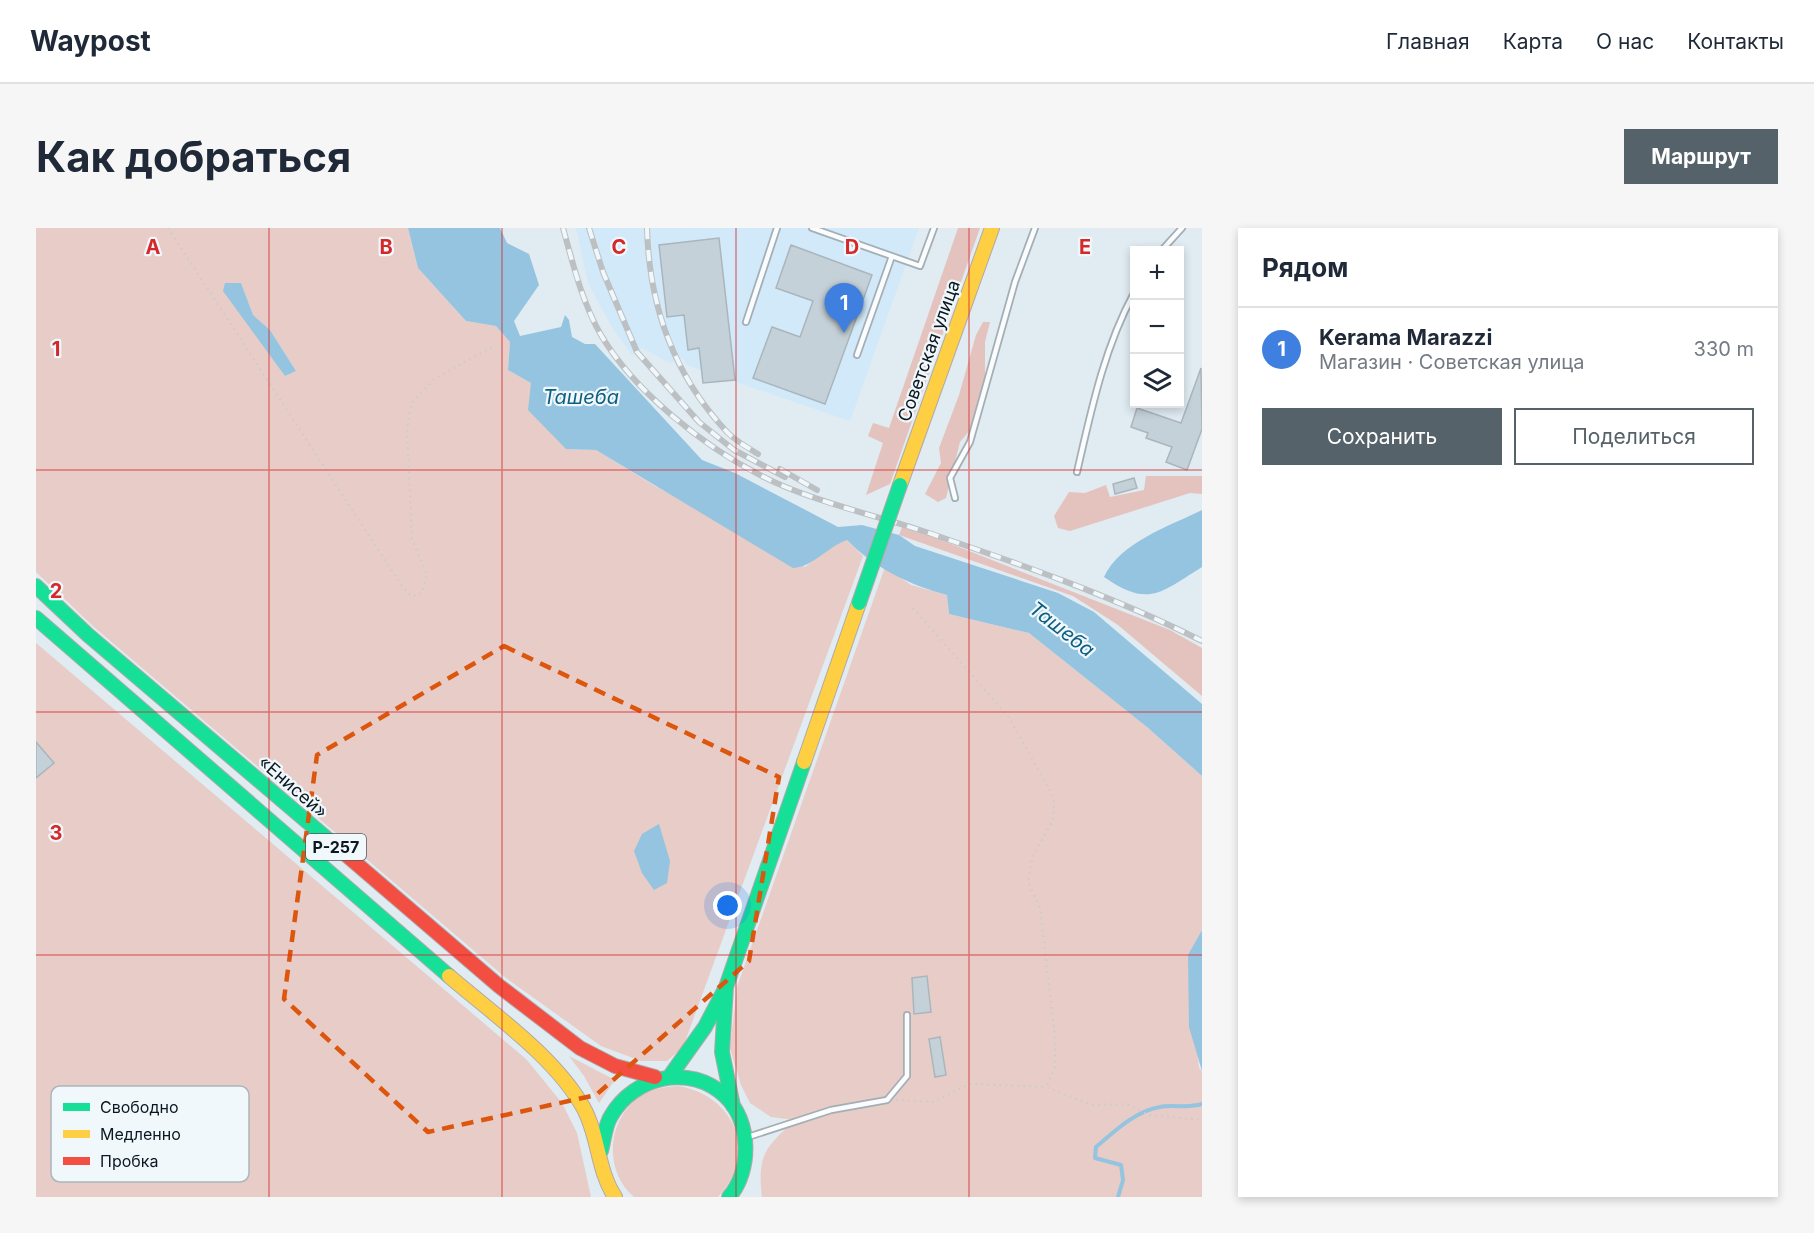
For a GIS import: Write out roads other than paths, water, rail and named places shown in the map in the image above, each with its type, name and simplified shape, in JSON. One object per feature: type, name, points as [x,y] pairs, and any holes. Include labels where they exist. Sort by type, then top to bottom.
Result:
[{"type":"main road","name":"Советская улица","points":[[726,987],[900,485],[992,228]]},
{"type":"main road","name":"«Енисей»","points":[[36,586],[88,635],[499,986],[580,1048],[615,1066],[656,1077],[688,1078],[709,1087],[734,1108],[746,1138],[742,1175],[747,1197]]},
{"type":"main road","name":"Р-257","points":[[36,618],[546,1060],[583,1106],[591,1125],[604,1176],[615,1197]]},
{"type":"main road","points":[[670,1076],[686,1058],[705,1028],[726,987]]},
{"type":"main road","points":[[726,987],[722,1052],[734,1108]]},
{"type":"main road","name":"«Енисей»","points":[[600,1159],[602,1138],[616,1106],[640,1084],[656,1077]]},
{"type":"main road","name":"«Енисей»","points":[[729,1197],[742,1175]]},
{"type":"lane","points":[[746,322],[777,228]]},
{"type":"lane","points":[[812,228],[920,266],[934,228]]},
{"type":"lane","points":[[955,498],[950,478],[970,442],[1015,282],[1035,228]]},
{"type":"lane","points":[[1166,246],[1182,228]]},
{"type":"lane","points":[[857,354],[892,256]]},
{"type":"lane","points":[[1077,472],[1093,404],[1119,322],[1130,300]]},
{"type":"lane","points":[[746,1138],[831,1110],[888,1100],[907,1076],[907,1015]]},
{"type":"water","name":"Ташеба","points":[[408,228],[500,228],[507,243],[529,254],[539,285],[514,321],[520,336],[561,327],[565,315],[569,320],[572,337],[585,344],[595,344],[702,460],[735,473],[838,527],[862,525],[899,535],[915,546],[1058,593],[1094,612],[1202,704],[1202,776],[1147,727],[1029,633],[949,614],[947,595],[893,574],[869,559],[847,540],[814,561],[793,568],[596,450],[566,449],[528,410],[531,383],[508,370],[510,342],[496,326],[466,321],[418,268]]},
{"type":"water","points":[[225,283],[241,283],[253,315],[270,330],[296,371],[285,376],[223,291]]},
{"type":"water","points":[[1202,510],[1202,567],[1164,590],[1154,593],[1132,592],[1104,577],[1111,565],[1122,554],[1147,536]]},
{"type":"water","points":[[659,824],[670,861],[667,883],[654,890],[642,873],[634,851],[642,834]]},
{"type":"water","points":[[1202,930],[1202,1071],[1189,1027],[1188,955]]},
{"type":"waterway","points":[[1118,1197],[1123,1180],[1121,1165],[1095,1158],[1096,1147],[1125,1123],[1151,1109],[1202,1104]]},
{"type":"railway","points":[[563,228],[588,309],[615,356],[650,396],[716,449],[760,475],[797,492],[923,531],[1029,568],[1134,609],[1202,641]]},
{"type":"railway","points":[[589,228],[603,272],[637,352],[699,422],[734,450],[785,477]]},
{"type":"railway","points":[[647,228],[649,257],[659,312],[679,363],[709,411],[728,433],[758,454]]},
{"type":"railway","points":[[780,469],[817,490]]},
{"type":"place","name":"Kerama Marazzi","points":[[844,333]]}]
